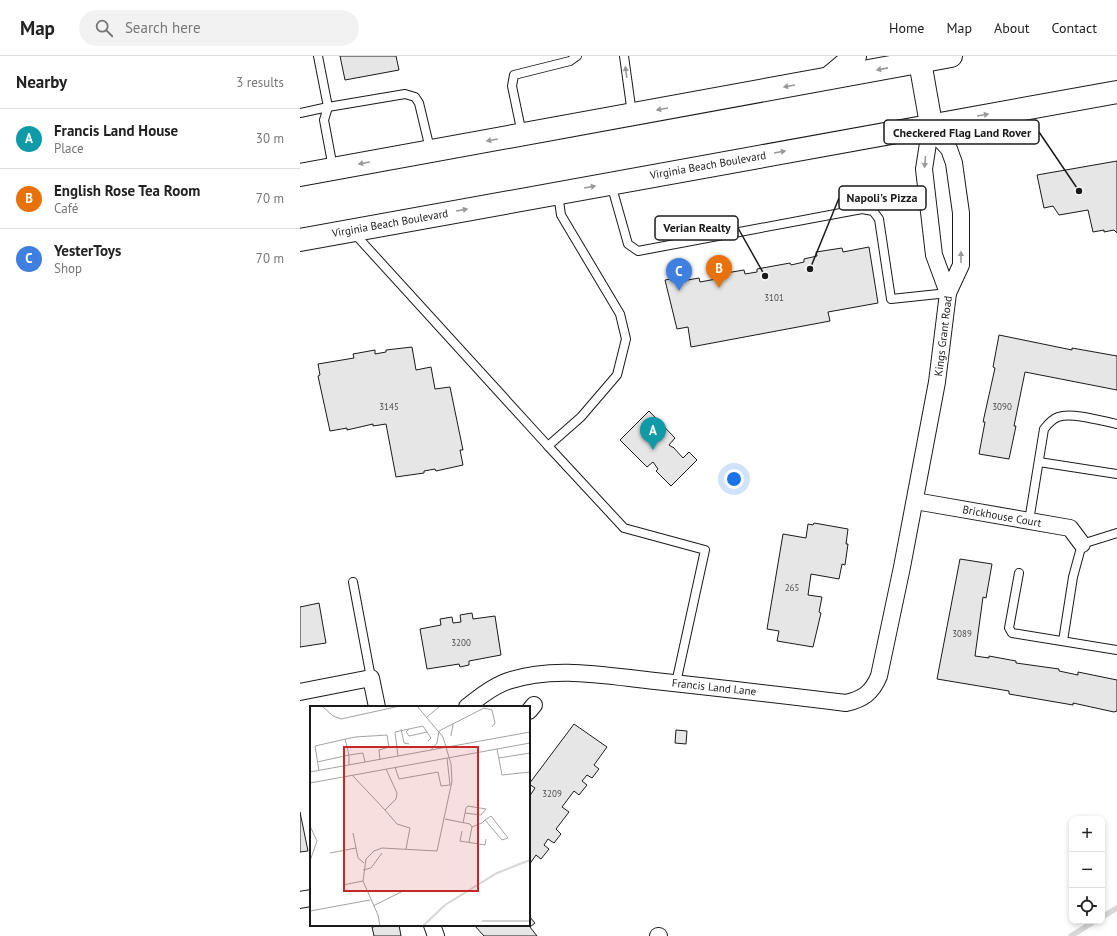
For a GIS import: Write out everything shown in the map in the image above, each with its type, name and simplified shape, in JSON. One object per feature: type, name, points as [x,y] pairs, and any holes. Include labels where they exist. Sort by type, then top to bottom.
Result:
[{"type":"main road","points":[[828,79],[855,56]]},
{"type":"main road","points":[[300,175],[828,79],[920,59],[951,56]]},
{"type":"main road","name":"Kings Grant Road","points":[[920,59],[931,124]]},
{"type":"main road","name":"Virginia Beach Boulevard","points":[[300,240],[931,124],[1117,92]]},
{"type":"street","name":"Kings Grant Road","points":[[896,599],[937,382],[948,293],[961,264],[961,213],[953,158],[949,149],[938,137],[931,124]]},
{"type":"street","points":[[931,124],[924,169],[934,255],[948,293]]},
{"type":"street","name":"Brickhouse Court","points":[[915,501],[1070,528],[1082,544]]},
{"type":"street","name":"Francis Land Lane","points":[[468,706],[485,693],[507,681],[535,675],[576,673],[846,703],[858,701],[871,691],[879,676],[896,599]]},
{"type":"street","points":[[300,692],[371,678],[377,706]]},
{"type":"street","points":[[300,900],[310,898]]},
{"type":"street","points":[[432,926],[436,936]]},
{"type":"lane","points":[[318,56],[328,107],[324,120],[333,169]]},
{"type":"lane","points":[[522,135],[512,86],[514,75],[570,61],[577,56]]},
{"type":"lane","points":[[624,56],[632,115]]},
{"type":"lane","points":[[300,113],[405,94],[415,96],[419,103],[431,151]]},
{"type":"lane","points":[[611,183],[628,244],[638,251],[862,209],[873,211],[879,219],[891,299],[948,293]]},
{"type":"lane","points":[[548,446],[580,417],[617,375],[626,339],[620,314],[561,215],[558,193]]},
{"type":"lane","points":[[351,230],[624,528],[705,550],[676,683]]},
{"type":"lane","points":[[1029,521],[1044,429],[1049,422],[1058,417],[1068,416],[1117,424]]},
{"type":"lane","points":[[1039,462],[1117,474]]},
{"type":"lane","points":[[1063,641],[1073,577],[1082,544],[1117,533]]},
{"type":"lane","points":[[1018,572],[1009,628],[1012,632],[1117,650]]},
{"type":"lane","points":[[353,582],[371,678]]},
{"type":"building","points":[[340,56],[396,56],[399,70],[345,80]]},
{"type":"building","points":[[1117,161],[1117,233],[1114,230],[1093,232],[1088,210],[1059,215],[1053,206],[1044,208],[1037,175]]},
{"type":"building","points":[[869,247],[878,303],[828,312],[830,321],[691,347],[688,327],[677,329],[665,280],[682,277],[682,281],[699,278],[700,282],[727,277],[726,273],[744,270],[745,274],[757,272],[757,269],[804,262],[804,259],[817,256],[816,252],[842,248],[843,252]]},
{"type":"building","points":[[999,335],[1072,350],[1072,348],[1117,356],[1117,390],[1025,372],[1009,459],[979,454],[985,422],[983,422],[995,368],[993,367]]},
{"type":"building","points":[[412,347],[416,370],[431,367],[435,389],[450,387],[463,450],[460,450],[463,465],[396,477],[386,424],[373,426],[373,424],[347,430],[347,428],[330,431],[318,376],[320,375],[318,364],[354,358],[353,354],[375,350],[375,354],[386,352],[386,350]]},
{"type":"building","points":[[649,411],[675,438],[669,445],[673,447],[683,458],[689,452],[697,460],[671,486],[656,471],[658,469],[653,462],[647,467],[620,440]]},
{"type":"building","points":[[814,523],[848,529],[846,544],[848,544],[845,565],[842,564],[839,579],[811,574],[808,595],[822,597],[819,612],[821,613],[813,647],[777,641],[779,631],[767,629],[783,534],[806,538],[808,524],[813,525]]},
{"type":"building","points":[[960,559],[992,564],[986,598],[983,597],[975,656],[989,658],[989,656],[1016,661],[1016,663],[1059,669],[1059,671],[1078,675],[1078,672],[1117,680],[1117,711],[1114,712],[1073,703],[1073,705],[1009,694],[1009,691],[937,679]]},
{"type":"building","points":[[319,603],[326,643],[300,647],[300,607]]},
{"type":"building","points":[[472,613],[473,619],[495,616],[501,655],[469,661],[469,665],[460,667],[459,664],[427,669],[420,629],[441,625],[440,619],[452,617],[453,623],[461,622],[460,615]]},
{"type":"building","points":[[574,724],[607,747],[594,765],[599,769],[592,778],[587,775],[582,781],[587,785],[579,795],[574,791],[562,807],[569,812],[556,829],[561,834],[554,843],[548,839],[544,845],[549,849],[541,859],[536,855],[530,864],[530,796],[535,788],[530,785]]},
{"type":"building","points":[[676,730],[687,731],[686,744],[675,743]]},
{"type":"building","points":[[300,812],[308,851],[300,852]]},
{"type":"building","points":[[530,917],[535,923],[530,927],[537,936],[484,936],[475,926],[530,926]]},
{"type":"building","points":[[399,926],[401,936],[374,936],[372,927]]},
{"type":"waterway","points":[[1105,915],[1117,908]]},
{"type":"waterway","points":[[1071,936],[1090,924]]},
{"type":"place","name":"Checkered Flag Land Rover","points":[[1079,191]]},
{"type":"place","name":"Napoli's Pizza","points":[[810,269]]},
{"type":"place","name":"Verian Realty","points":[[765,276]]},
{"type":"place","name":"English Rose Tea Room","points":[[719,288]]},
{"type":"place","name":"YesterToys","points":[[679,291]]},
{"type":"place","name":"Francis Land House","points":[[653,450]]}]
